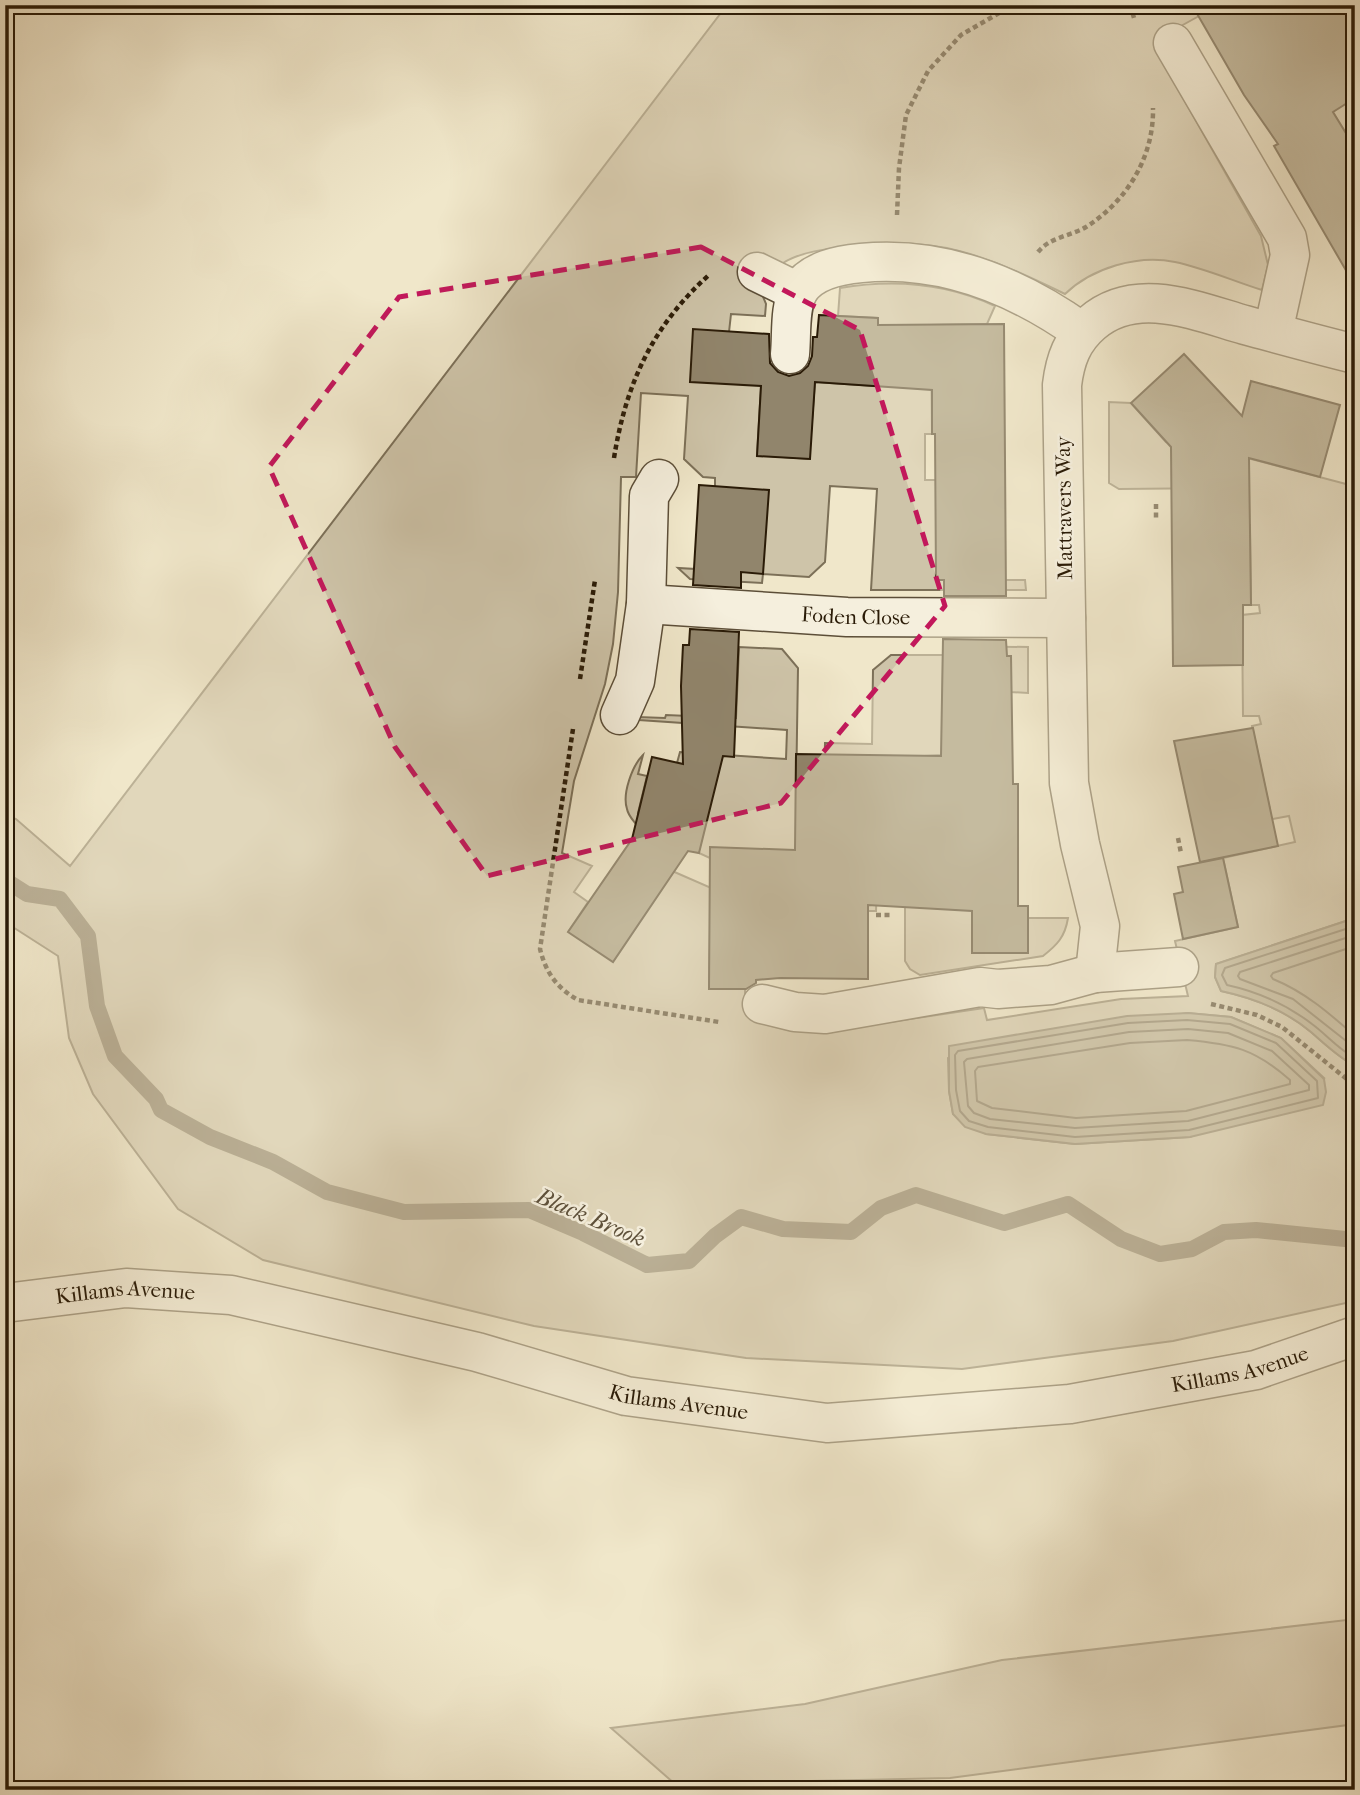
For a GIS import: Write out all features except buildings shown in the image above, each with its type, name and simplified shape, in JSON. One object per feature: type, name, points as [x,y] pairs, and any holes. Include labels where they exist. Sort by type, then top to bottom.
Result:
[{"type":"street","points":[[1172,43],[1287,238],[1290,254],[1273,332]]},
{"type":"street","points":[[790,354],[794,302],[808,279],[832,268],[869,262],[921,262],[971,273],[1051,310],[1082,332]]},
{"type":"street","points":[[757,272],[798,292]]},
{"type":"street","name":"Mattravers Way","points":[[1096,973],[1100,926],[1080,844],[1069,783],[1062,385],[1069,352],[1082,332],[1100,316],[1133,303],[1156,303],[1185,308],[1355,355]]},
{"type":"street","points":[[620,715],[635,681],[646,604],[649,496],[659,479]]},
{"type":"street","name":"Foden Close","points":[[646,604],[847,617],[1066,618]]},
{"type":"street","points":[[762,1004],[794,1012],[825,1014],[980,987],[998,989],[1051,985],[1096,973],[1179,967]]},
{"type":"street","name":"Killams Avenue","points":[[5,1303],[126,1288],[231,1295],[477,1352],[626,1396],[827,1423],[1070,1404],[1256,1370],[1355,1336]]},
{"type":"path","points":[[897,216],[899,168],[906,115],[928,71],[961,35],[1013,5]]},
{"type":"path","points":[[1130,5],[1134,20]]},
{"type":"path","points":[[1032,259],[1041,248],[1052,241],[1085,228],[1109,208],[1131,184],[1144,162],[1150,141],[1153,98]]},
{"type":"path","points":[[888,216],[910,218]]},
{"type":"path","points":[[612,469],[624,411],[642,360],[668,319],[689,293],[719,268]]},
{"type":"path","points":[[1156,503],[1156,517]]},
{"type":"path","points":[[579,687],[596,577]]},
{"type":"path","points":[[573,728],[540,949],[544,967],[561,990],[578,1000],[724,1023]]},
{"type":"path","points":[[1178,838],[1181,853]]},
{"type":"path","points":[[876,915],[891,915]]},
{"type":"path","points":[[1199,1004],[1232,1007],[1282,1027],[1348,1080],[1355,1082]]},
{"type":"highlighted area","points":[[701,247],[860,330],[945,606],[781,803],[487,876],[395,747],[269,467],[399,297]]},
{"type":"shaded area","points":[[727,5],[1192,5],[1199,16],[1181,26],[1156,50],[1261,236],[1268,265],[1262,290],[1175,262],[1146,260],[1102,270],[1065,294],[1009,268],[959,251],[907,243],[878,244],[822,250],[790,259],[777,269],[762,294],[766,304],[765,316],[731,314],[729,332],[761,386],[757,455],[809,459],[815,382],[874,386],[878,318],[838,316],[840,288],[880,284],[919,285],[958,292],[995,306],[987,324],[931,325],[932,434],[925,434],[925,480],[936,480],[937,580],[1025,580],[1026,590],[871,590],[877,489],[830,486],[825,562],[809,577],[763,574],[762,583],[690,579],[678,568],[763,573],[715,486],[715,478],[703,477],[684,459],[688,396],[641,393],[636,477],[621,477],[618,592],[613,644],[605,684],[574,781],[562,853],[592,866],[574,892],[588,902],[568,932],[663,867],[711,888],[723,864],[636,824],[630,817],[626,796],[632,773],[643,755],[638,774],[647,776],[638,813],[678,824],[718,773],[677,763],[680,752],[786,759],[787,730],[639,720],[638,717],[665,718],[666,715],[736,718],[739,647],[782,649],[798,668],[796,795],[824,796],[825,743],[872,744],[873,670],[891,655],[943,655],[943,646],[1028,647],[1028,693],[1011,692],[1011,656],[943,656],[942,755],[925,756],[878,853],[876,911],[808,911],[710,933],[709,988],[745,989],[745,1007],[829,1031],[984,1008],[987,1020],[1121,999],[1188,996],[1175,941],[1238,927],[1223,858],[1295,842],[1289,816],[1236,826],[1270,810],[1252,726],[1261,724],[1259,716],[1243,716],[1242,615],[1260,613],[1259,605],[1251,605],[1250,525],[1186,526],[1224,488],[1119,489],[1109,483],[1109,402],[1131,403],[1166,442],[1232,454],[1346,484],[1355,453],[1355,918],[1216,964],[1215,977],[1221,991],[1280,1011],[1355,1066],[1355,1301],[1173,1341],[962,1369],[746,1358],[534,1326],[263,1260],[178,1209],[93,1094],[69,1038],[58,956],[5,922],[5,814],[16,819],[70,866]],"holes":[[[1187,1013],[1231,1017],[1281,1038],[1324,1078],[1190,1137],[1075,1144],[986,1134],[953,1114],[948,1058]]]},
{"type":"shaded area","points":[[1355,98],[1355,148],[1332,111]]},
{"type":"shaded area","points":[[905,881],[973,881],[972,953],[1027,953],[1028,918],[1068,918],[1067,925],[1060,940],[1043,956],[920,975],[910,969],[905,961]]},
{"type":"shaded area","points":[[1355,1619],[1355,1724],[950,1778],[675,1784],[611,1728],[805,1704],[1002,1660]]},
{"type":"water","points":[[1355,918],[1355,1066],[1280,1011],[1221,991],[1215,977],[1216,964]]},
{"type":"water","points":[[1188,1013],[1231,1017],[1281,1038],[1324,1079],[1326,1092],[1323,1105],[1190,1137],[1075,1144],[986,1134],[965,1127],[953,1114],[949,1091],[949,1046],[1127,1016]]},
{"type":"waterway","name":"Black Brook","points":[[5,880],[27,894],[60,899],[88,936],[97,1006],[115,1056],[156,1099],[161,1110],[210,1137],[273,1162],[327,1192],[404,1212],[529,1210],[647,1265],[689,1261],[715,1236],[741,1217],[783,1229],[851,1232],[881,1208],[916,1195],[1004,1223],[1068,1204],[1121,1239],[1160,1254],[1192,1249],[1224,1232],[1256,1230],[1355,1240]]}]
